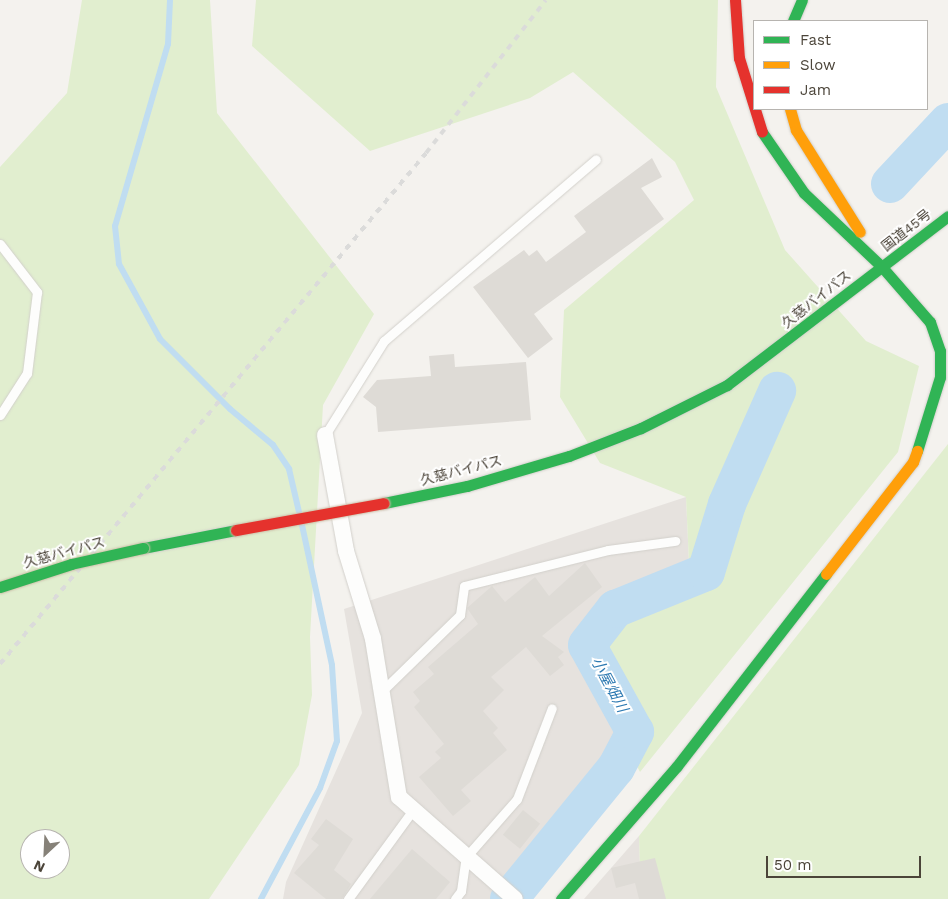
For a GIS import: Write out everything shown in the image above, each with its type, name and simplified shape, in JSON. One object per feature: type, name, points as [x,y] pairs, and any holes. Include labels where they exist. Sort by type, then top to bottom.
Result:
[{"type":"main road","points":[[735,0],[739,58],[753,104]]},
{"type":"main road","points":[[793,20],[802,0]]},
{"type":"main road","points":[[561,899],[677,766],[913,462],[940,377],[940,351],[930,322],[882,267],[804,193],[761,130],[755,110]]},
{"type":"main road","points":[[790,110],[796,130],[882,267]]},
{"type":"main road","name":"国道45号","points":[[882,267],[948,216]]},
{"type":"main road","name":"久慈バイパス","points":[[0,586],[70,564],[143,548],[384,503],[541,464],[641,428],[727,385],[882,267]]},
{"type":"street","points":[[325,435],[346,551],[372,638],[399,797],[515,899]]},
{"type":"lane","points":[[325,435],[384,341],[596,159]]},
{"type":"lane","points":[[0,244],[37,292],[27,373],[0,415]]},
{"type":"lane","points":[[380,693],[460,615],[464,586],[608,550],[675,541]]},
{"type":"lane","points":[[455,899],[461,891],[466,857],[517,799],[552,708]]},
{"type":"lane","points":[[348,899],[413,810]]},
{"type":"shaded area","points":[[686,497],[689,563],[573,639],[619,737],[491,899],[283,899],[286,882],[362,713],[344,609]]},
{"type":"shaded area","points":[[639,836],[641,899],[584,899]]},
{"type":"green space","points":[[82,0],[210,0],[217,113],[374,314],[323,405],[310,637],[312,695],[299,765],[209,899],[0,899],[0,167],[67,93]]},
{"type":"green space","points":[[256,0],[718,0],[716,87],[785,250],[866,341],[919,366],[898,452],[640,772],[573,639],[689,563],[686,497],[600,463],[560,397],[564,310],[694,200],[675,162],[573,72],[530,98],[370,151],[252,46]]},
{"type":"green space","points":[[948,444],[948,899],[641,899],[639,836]]},
{"type":"building","points":[[652,158],[662,177],[641,188],[664,219],[534,314],[553,339],[528,358],[473,287],[524,250],[529,256],[537,250],[546,262],[586,232],[574,216]]},
{"type":"building","points":[[454,354],[455,367],[526,362],[531,420],[378,432],[376,407],[363,397],[377,380],[431,376],[429,356]]},
{"type":"building","points":[[585,563],[602,587],[542,636],[564,652],[558,657],[564,665],[550,676],[526,647],[491,677],[504,690],[483,711],[498,728],[493,733],[507,750],[461,790],[471,801],[453,816],[419,777],[441,758],[435,752],[444,744],[414,707],[420,701],[413,692],[434,674],[428,667],[478,624],[467,608],[492,586],[505,602],[535,577],[549,596]]},
{"type":"building","points":[[523,810],[540,824],[520,849],[503,835]]},
{"type":"building","points":[[326,819],[353,839],[334,870],[351,884],[342,899],[326,899],[294,873],[319,845],[311,839]]},
{"type":"building","points":[[412,849],[450,882],[436,899],[370,899]]},
{"type":"building","points":[[655,858],[666,899],[639,899],[635,883],[616,888],[611,868]]},
{"type":"waterway","points":[[170,0],[168,44],[115,226],[119,264],[160,339],[230,409],[273,445],[289,469],[299,512]]},
{"type":"waterway","name":"小屋畑川","points":[[890,184],[948,122]]},
{"type":"waterway","name":"小屋畑川","points":[[509,899],[616,768],[635,732],[587,645],[615,609],[706,572],[727,504],[777,391]]},
{"type":"waterway","points":[[261,899],[320,788],[337,741],[332,665],[302,525]]},
{"type":"railway","points":[[0,664],[426,153],[546,0]]},
{"type":"traffic: fast","points":[[793,20],[802,0]]},
{"type":"traffic: fast","points":[[762,132],[804,193],[882,267]]},
{"type":"traffic: fast","points":[[384,503],[467,486],[569,456],[641,428],[727,385],[948,216]]},
{"type":"traffic: fast","points":[[882,267],[930,322],[940,351],[940,377],[917,451]]},
{"type":"traffic: fast","points":[[143,548],[236,530]]},
{"type":"traffic: fast","points":[[0,587],[71,564],[143,548]]},
{"type":"traffic: fast","points":[[561,899],[677,766],[826,574]]},
{"type":"traffic: slow","points":[[790,110],[796,130],[860,232]]},
{"type":"traffic: slow","points":[[826,574],[913,462],[917,451]]},
{"type":"traffic: jam","points":[[735,0],[739,58],[753,103]]},
{"type":"traffic: jam","points":[[755,110],[762,132]]},
{"type":"traffic: jam","points":[[236,530],[384,503]]}]
